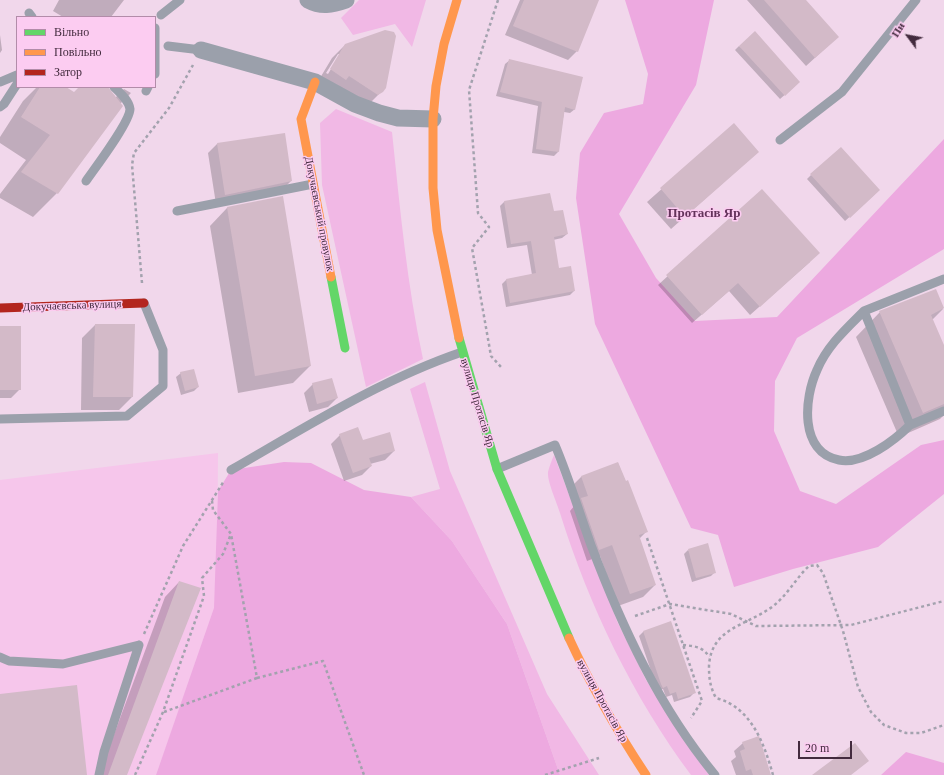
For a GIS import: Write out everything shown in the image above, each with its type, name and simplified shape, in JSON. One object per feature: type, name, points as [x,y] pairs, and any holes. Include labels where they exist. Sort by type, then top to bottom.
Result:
[{"type":"main road","name":"вулиця Протасів Яр","points":[[457,0],[444,44],[436,86],[433,119],[433,188],[438,230],[462,352],[497,469],[518,522],[585,673],[615,728],[646,775]]},
{"type":"main road","name":"Докучаєвський провулок","points":[[315,82],[301,119],[345,348]]},
{"type":"main road","name":"Докучаєвська вулиця","points":[[0,308],[144,303]]},
{"type":"street","points":[[308,0],[314,3],[330,5],[346,0]]},
{"type":"street","points":[[201,50],[315,82],[355,104],[378,114],[398,118],[433,119]]},
{"type":"lane","points":[[161,15],[180,0]]},
{"type":"lane","points":[[780,140],[842,92],[916,0]]},
{"type":"lane","points":[[168,46],[201,50]]},
{"type":"lane","points":[[0,82],[16,75]]},
{"type":"lane","points":[[0,107],[4,104],[16,86]]},
{"type":"lane","points":[[86,181],[124,124],[130,110],[126,100],[115,88]]},
{"type":"lane","points":[[177,211],[313,184]]},
{"type":"lane","points":[[944,279],[864,311],[843,331],[826,353],[816,371],[809,394],[809,431],[815,444],[826,456],[840,461],[858,458],[873,452],[899,436],[910,425],[944,411]]},
{"type":"lane","points":[[0,419],[127,416],[163,386],[163,350],[144,303]]},
{"type":"lane","points":[[864,311],[910,425]]},
{"type":"lane","points":[[231,470],[357,398],[441,359],[462,352]]},
{"type":"lane","points":[[497,469],[555,445],[592,546],[622,621],[650,680],[683,731],[715,775]]},
{"type":"lane","points":[[0,657],[9,661],[63,664],[139,645]]},
{"type":"lane","points":[[99,775],[104,752],[139,645]]},
{"type":"path","points":[[498,0],[469,90],[478,213],[489,227],[472,248],[491,356],[502,368]]},
{"type":"path","points":[[144,303],[132,165],[134,153],[169,108],[201,50]]},
{"type":"path","points":[[139,645],[183,546],[231,470]]},
{"type":"path","points":[[212,501],[214,510],[231,534],[257,678]]},
{"type":"path","points":[[135,775],[163,712],[204,596],[202,578],[224,554],[231,534]]},
{"type":"path","points":[[647,538],[702,701],[683,731]]},
{"type":"path","points":[[773,775],[766,751],[758,732],[729,701],[716,698],[711,688],[710,658],[716,641],[734,627],[770,608],[784,596],[809,566],[816,566],[823,574],[841,625],[858,687],[871,712],[884,725],[906,733],[921,733],[944,724]]},
{"type":"path","points":[[622,621],[670,604],[731,614],[756,626],[851,625],[944,602]]},
{"type":"path","points":[[683,645],[698,647],[706,651],[710,658]]},
{"type":"path","points":[[163,712],[257,678],[323,661],[364,775]]},
{"type":"path","points":[[545,775],[599,758]]},
{"type":"shaded area","points":[[359,0],[426,0],[412,47],[395,24],[353,35],[341,18]]},
{"type":"shaded area","points":[[625,0],[714,0],[696,85],[619,214],[656,278],[695,321],[777,317],[944,139],[944,249],[797,338],[775,381],[774,431],[800,491],[836,504],[921,445],[944,440],[944,494],[878,547],[793,569],[734,587],[718,535],[691,528],[595,324],[576,198],[580,153],[604,113],[643,104],[648,74]]},
{"type":"shaded area","points":[[336,109],[392,132],[408,275],[423,359],[366,387],[322,185],[320,123]]},
{"type":"shaded area","points":[[425,382],[450,471],[547,694],[599,775],[560,775],[507,624],[452,541],[411,497],[440,489],[410,389]]},
{"type":"shaded area","points":[[218,453],[217,606],[156,775],[0,775],[0,480]]},
{"type":"shaded area","points":[[554,455],[617,621],[646,680],[709,775],[691,775],[650,714],[615,650],[585,582],[551,486],[548,472]]},
{"type":"shaded area","points":[[284,462],[311,463],[364,490],[411,497],[452,541],[507,624],[560,775],[156,775],[214,608],[218,491],[231,470]]},
{"type":"shaded area","points":[[906,752],[944,763],[944,775],[881,775]]},
{"type":"building","points":[[524,0],[599,0],[578,52],[513,26]]},
{"type":"building","points":[[764,0],[806,0],[839,37],[815,58]]},
{"type":"building","points":[[385,30],[394,32],[396,36],[386,88],[383,92],[378,95],[349,76],[346,80],[330,69],[345,44]]},
{"type":"building","points":[[755,31],[800,82],[785,96],[739,46]]},
{"type":"building","points":[[509,59],[583,77],[575,110],[565,107],[559,152],[536,149],[542,102],[500,92]]},
{"type":"building","points":[[39,88],[68,88],[74,92],[78,88],[109,88],[123,106],[58,194],[21,172],[50,135],[21,117]]},
{"type":"building","points":[[734,123],[759,152],[685,217],[660,188]]},
{"type":"building","points":[[285,133],[292,181],[225,195],[217,143]]},
{"type":"building","points":[[841,147],[880,190],[850,218],[810,174]]},
{"type":"building","points":[[762,189],[820,253],[760,307],[738,283],[702,315],[666,275]]},
{"type":"building","points":[[550,193],[554,211],[563,210],[568,234],[554,237],[559,268],[571,266],[575,291],[510,303],[506,279],[536,273],[531,241],[511,244],[504,201]]},
{"type":"building","points":[[283,196],[311,366],[255,376],[227,207]]},
{"type":"building","points":[[936,289],[944,308],[931,315],[944,345],[944,404],[923,413],[879,311]]},
{"type":"building","points":[[95,324],[135,324],[133,397],[93,397]]},
{"type":"building","points":[[0,326],[21,326],[21,390],[0,390]]},
{"type":"building","points":[[194,369],[199,387],[185,391],[180,372]]},
{"type":"building","points":[[332,378],[338,398],[317,404],[312,383]]},
{"type":"building","points":[[358,427],[363,440],[390,432],[395,451],[369,458],[372,466],[353,473],[339,434]]},
{"type":"building","points":[[618,462],[626,481],[628,480],[648,532],[639,535],[656,585],[630,594],[612,545],[599,550],[581,498],[588,496],[581,476]]},
{"type":"building","points":[[708,543],[716,573],[696,578],[688,549]]},
{"type":"building","points":[[179,581],[201,588],[127,775],[108,775]]},
{"type":"building","points":[[671,621],[696,693],[678,699],[676,692],[670,694],[667,686],[663,688],[643,631]]},
{"type":"building","points":[[77,685],[87,775],[0,775],[0,694]]},
{"type":"building","points":[[759,736],[771,775],[753,775],[751,769],[746,771],[740,751],[745,749],[742,742]]},
{"type":"building","points":[[855,743],[869,761],[851,775],[812,775]]},
{"type":"traffic: fast","points":[[331,277],[345,348]]},
{"type":"traffic: fast","points":[[459,338],[497,469],[569,638]]},
{"type":"traffic: slow","points":[[457,0],[444,44],[436,86],[433,119],[433,188],[437,230],[459,338]]},
{"type":"traffic: slow","points":[[315,82],[301,119],[331,277]]},
{"type":"traffic: slow","points":[[569,638],[605,708],[646,775]]},
{"type":"traffic: jam","points":[[0,308],[144,303]]},
{"type":"district","name":"Протасів Яр","points":[[704,214]]}]
